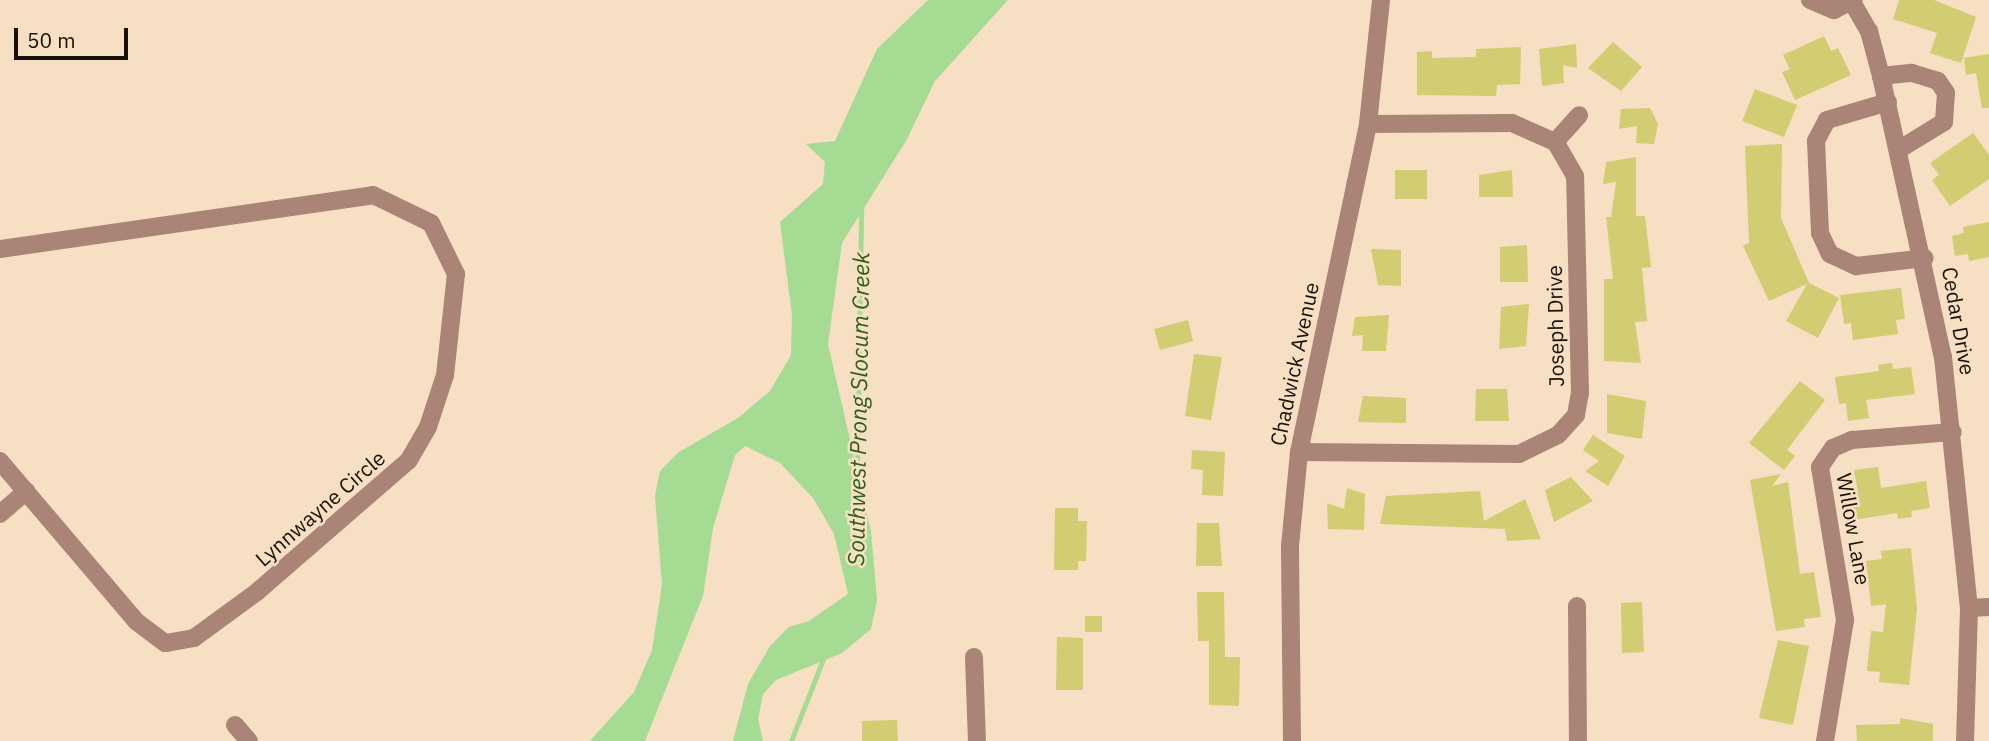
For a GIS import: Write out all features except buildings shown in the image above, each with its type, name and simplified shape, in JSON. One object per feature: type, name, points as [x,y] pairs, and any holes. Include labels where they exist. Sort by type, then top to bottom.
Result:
[{"type":"street","name":"Chadwick Avenue","points":[[1292,741],[1290,546],[1299,452],[1368,124],[1381,0]]},
{"type":"street","name":"Cedar Drive","points":[[1810,0],[1833,10],[1853,1],[1869,31],[1900,149],[1924,258],[1953,432],[1969,608],[1965,741]]},
{"type":"street","points":[[1881,76],[1912,73],[1938,81],[1946,93],[1944,122],[1900,149]]},
{"type":"street","points":[[1888,102],[1827,120],[1816,141],[1821,233],[1830,254],[1856,266],[1924,258]]},
{"type":"street","points":[[1368,124],[1512,123],[1555,142],[1580,115]]},
{"type":"street","name":"Joseph Drive","points":[[1299,452],[1519,454],[1559,435],[1576,415],[1580,393],[1575,176],[1555,142]]},
{"type":"street","name":"Lynnwayne Circle","points":[[0,249],[373,195],[431,223],[456,274],[445,375],[428,427],[408,461],[257,592],[194,638],[165,643],[136,621],[0,461]]},
{"type":"street","name":"Willow Lane","points":[[1825,741],[1845,620],[1821,467],[1833,449],[1852,440],[1953,432]]},
{"type":"street","points":[[0,514],[26,491]]},
{"type":"street","points":[[1577,606],[1578,741]]},
{"type":"street","points":[[1969,608],[1989,607]]},
{"type":"street","points":[[974,656],[977,741]]},
{"type":"street","points":[[235,725],[249,741]]},
{"type":"shaded area","points":[[928,0],[1008,0],[935,81],[906,141],[842,243],[828,344],[871,531],[877,600],[871,629],[842,653],[776,680],[763,694],[758,719],[763,741],[733,741],[748,684],[770,646],[789,627],[809,621],[848,594],[834,534],[813,498],[780,463],[745,446],[735,455],[713,528],[703,596],[645,741],[590,741],[634,692],[652,650],[662,585],[655,496],[660,471],[679,452],[738,418],[770,391],[791,355],[792,315],[780,222],[823,184],[825,162],[806,144],[835,141],[877,49]]},
{"type":"waterway","name":"Southwest Prong Slocum Creek","points":[[857,473],[861,205]]},
{"type":"waterway","name":"Southwest Prong Slocum Creek","points":[[791,741],[824,657]]}]
